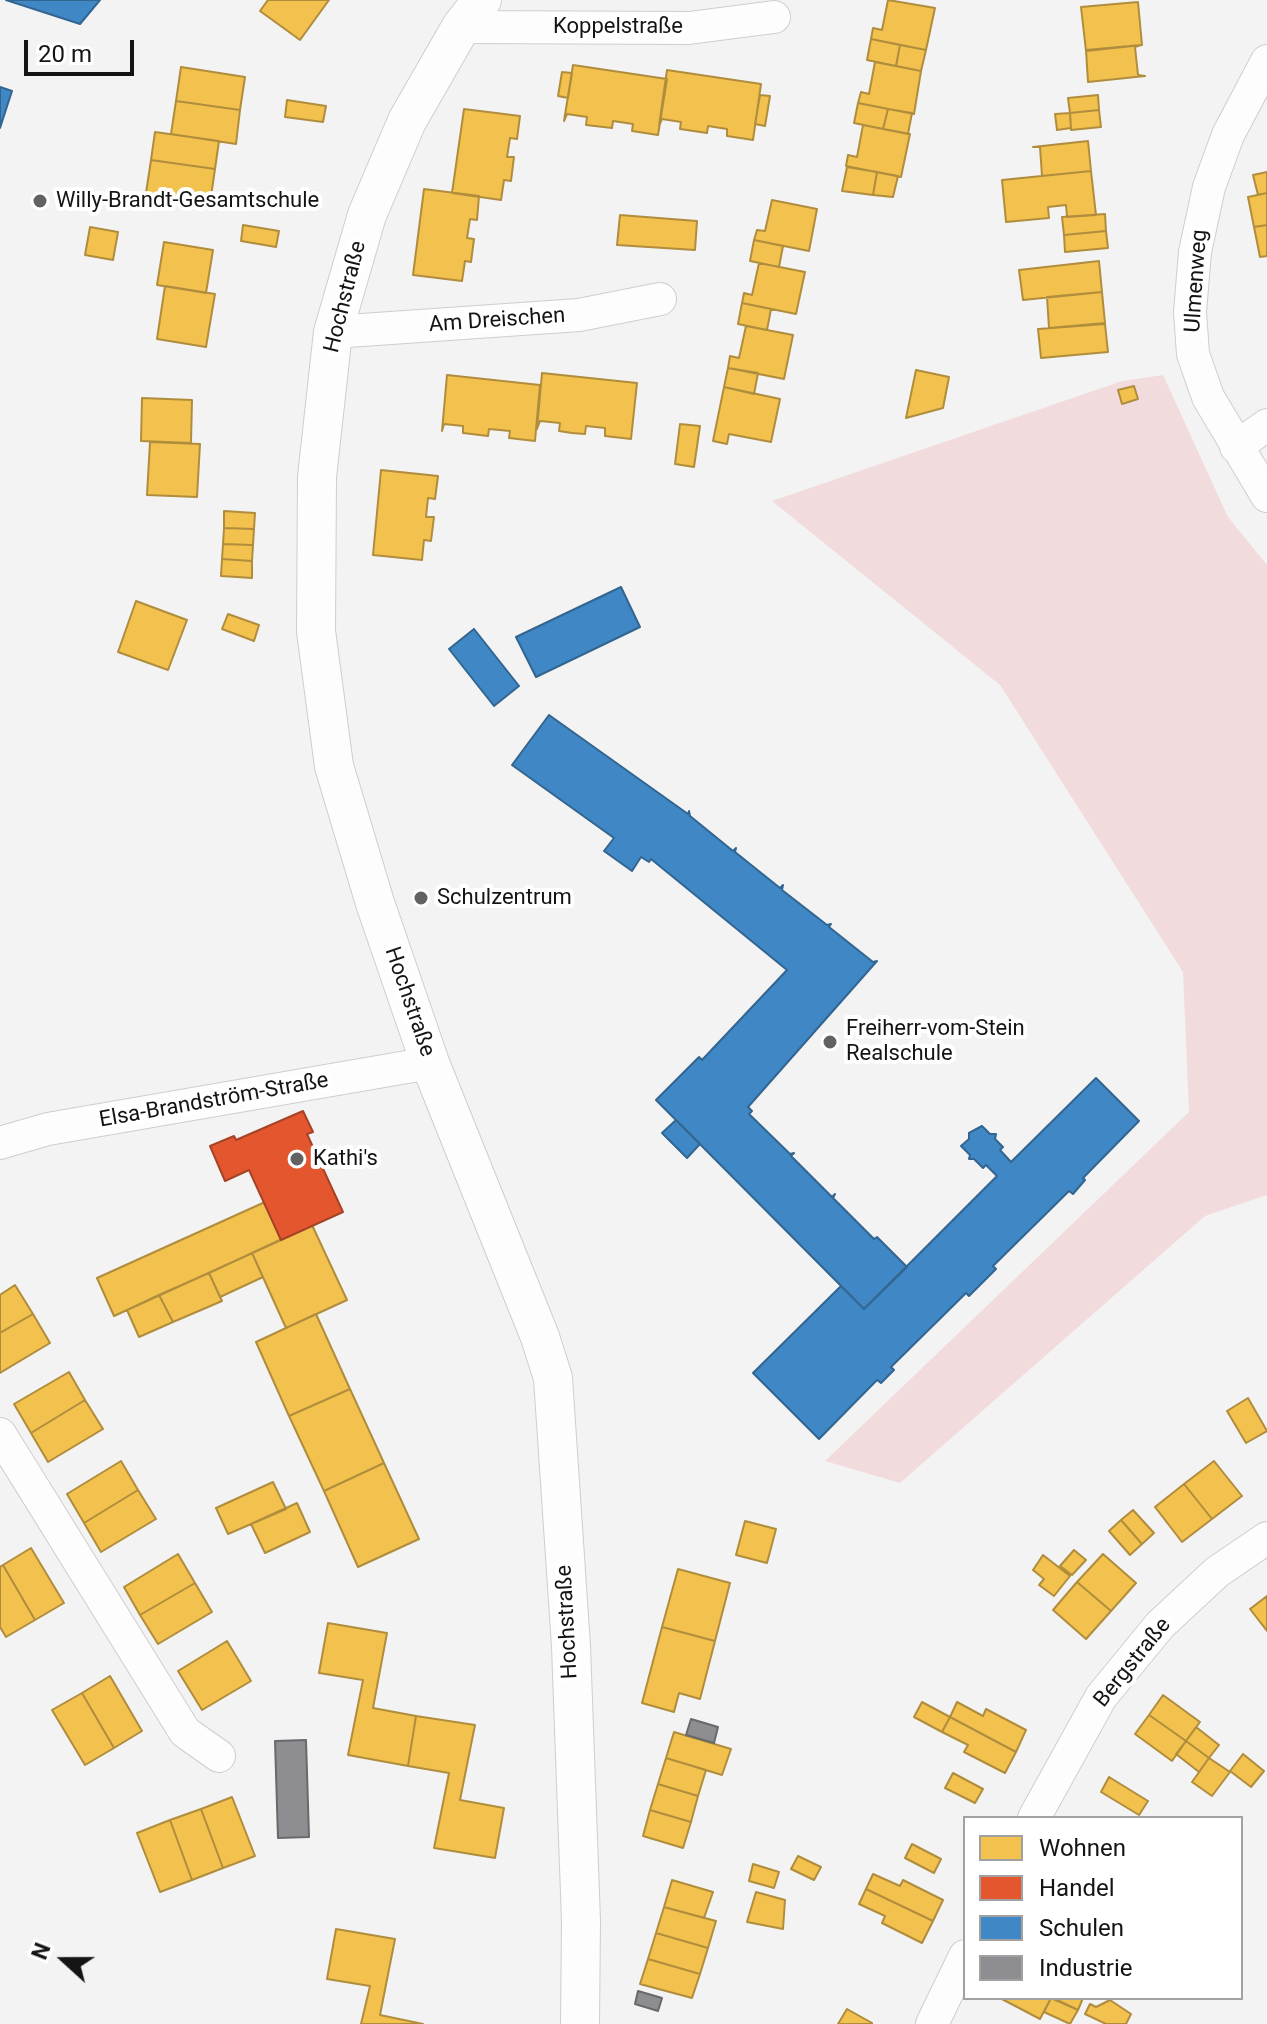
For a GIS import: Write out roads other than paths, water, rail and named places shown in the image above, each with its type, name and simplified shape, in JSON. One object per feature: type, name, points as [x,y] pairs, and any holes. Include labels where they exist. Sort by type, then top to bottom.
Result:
[{"type":"street","name":"Koppelstraße","points":[[472,13],[689,28],[774,17]]},
{"type":"street","name":"Hochstraße","points":[[472,13],[407,121],[367,215],[333,332],[317,477],[316,631],[334,766],[375,903],[430,1063],[540,1337],[553,1378],[571,1646],[581,1921],[580,2024]]},
{"type":"street","name":"Ulmenweg","points":[[1267,61],[1228,135],[1209,187],[1192,282],[1193,354],[1208,397],[1267,496]]},
{"type":"street","name":"Am Dreischen","points":[[333,332],[579,315],[660,299]]},
{"type":"street","points":[[1236,447],[1267,425]]},
{"type":"street","name":"Elsa-Brandström-Straße","points":[[0,1143],[48,1129],[430,1063]]},
{"type":"street","points":[[0,1434],[185,1732],[219,1756]]},
{"type":"street","name":"Bergstraße","points":[[1035,1816],[1101,1697],[1160,1625],[1217,1572],[1267,1538]]},
{"type":"street","points":[[932,2024],[963,1960]]},
{"type":"place","name":"Willy-Brandt-Gesamtschule","points":[[40,201]]},
{"type":"place","name":"Schulzentrum","points":[[421,898]]},
{"type":"place","name":"Freiherr-vom-Stein Realschule","points":[[830,1042]]},
{"type":"place","name":"Kathi's","points":[[297,1159]]}]
